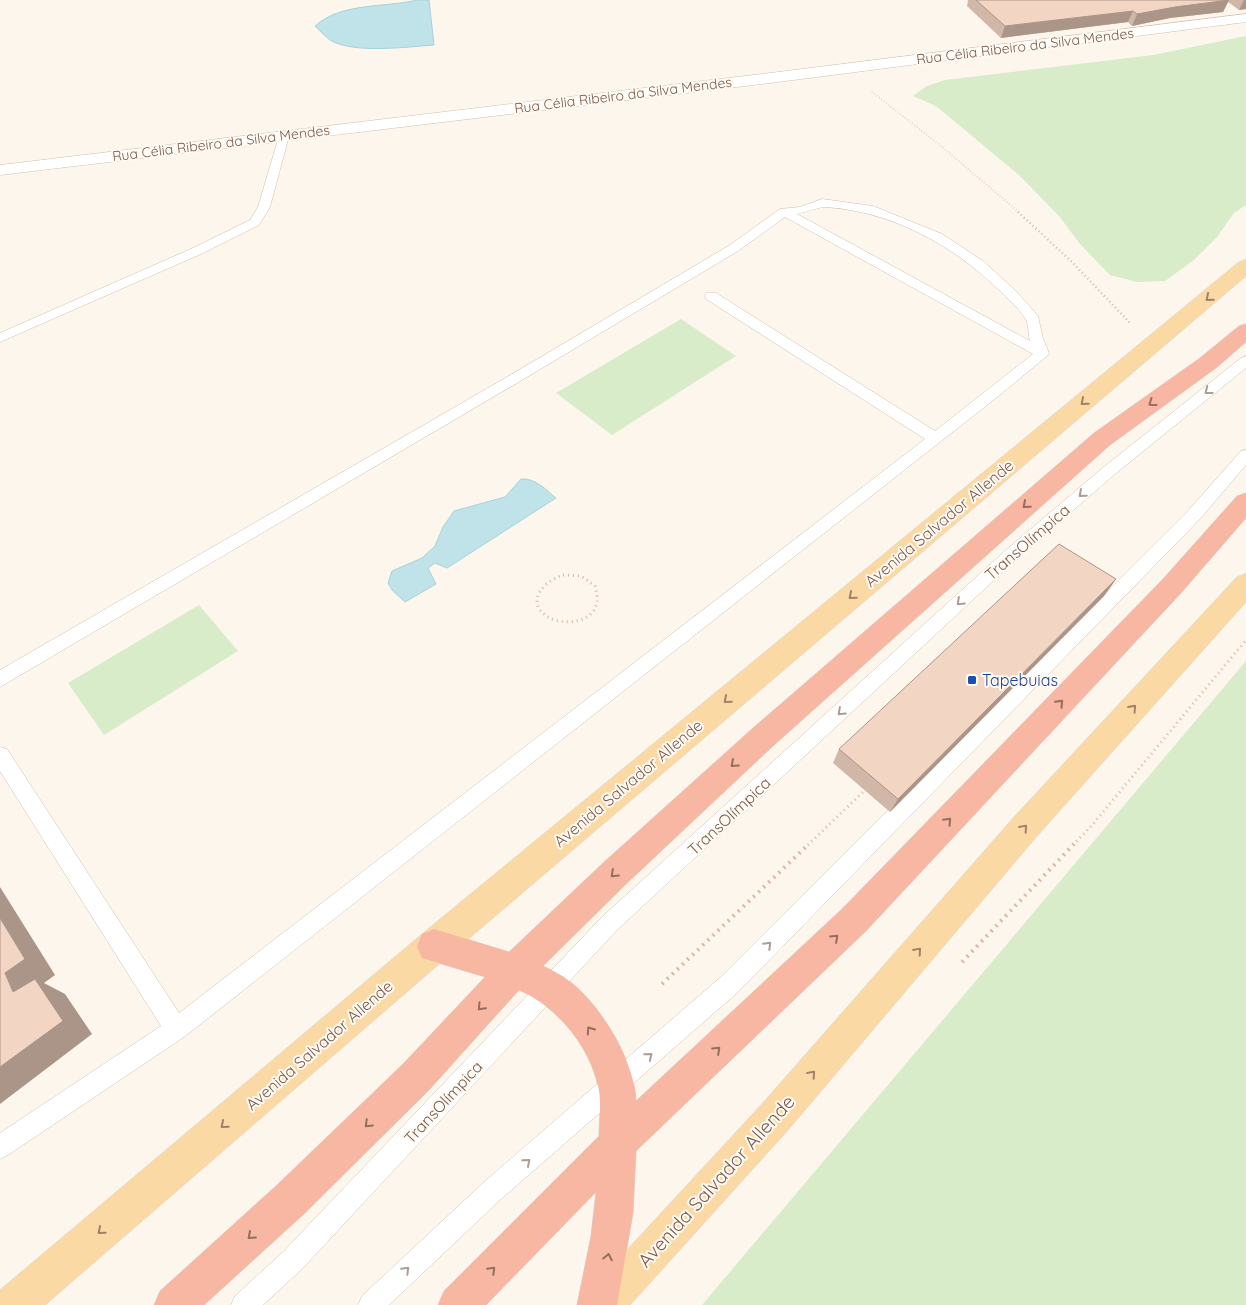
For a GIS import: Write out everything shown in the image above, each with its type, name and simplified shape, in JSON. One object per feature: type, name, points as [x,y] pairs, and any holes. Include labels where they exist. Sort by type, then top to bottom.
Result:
[{"type":"highway","points":[[174,1305],[291,1199],[402,1090],[514,971],[635,854],[763,737],[974,550],[1102,440],[1208,364],[1246,331]]},
{"type":"highway","points":[[458,1305],[618,1143],[854,920],[1172,586],[1246,502]]},
{"type":"highway","points":[[434,946],[514,971],[550,988],[577,1012],[596,1039],[616,1084],[618,1143],[614,1217],[610,1250],[597,1305]]},
{"type":"main road","name":"Avenida Salvador Allende","points":[[14,1305],[434,946],[1246,266]]},
{"type":"main road","name":"Avenida Salvador Allende","points":[[603,1305],[776,1117],[1026,826],[1246,584]]},
{"type":"street","name":"Rua Célia Ribeiro da Silva Mendes","points":[[0,170],[842,69],[1246,18]]},
{"type":"lane","points":[[0,338],[197,251],[255,222],[264,206],[284,136]]},
{"type":"lane","points":[[0,679],[734,248],[784,212],[802,210],[822,203],[840,204],[869,209],[938,237],[979,264],[1011,294],[1033,319],[1036,339],[1042,354]]},
{"type":"lane","points":[[784,212],[1042,354]]},
{"type":"lane","points":[[711,296],[935,438]]},
{"type":"lane","points":[[0,1147],[176,1030],[1042,354]]},
{"type":"lane","name":"TransOlímpica","points":[[244,1305],[293,1260],[610,923],[1012,554],[1110,470],[1246,361]]},
{"type":"lane","points":[[371,1305],[421,1255],[692,1020],[730,984],[1186,523],[1246,455]]},
{"type":"lane","points":[[0,755],[176,1030]]},
{"type":"path","points":[[842,69],[908,119],[1029,220],[1074,262],[1151,346]]},
{"type":"path","points":[[563,575],[581,576],[595,586],[598,593],[596,608],[590,614],[577,621],[561,622],[551,619],[543,613],[539,606],[538,598],[540,590],[546,583],[563,575]]},
{"type":"path","points":[[662,984],[865,790]]},
{"type":"green space","points":[[1246,36],[1246,205],[1234,213],[1217,237],[1194,260],[1165,281],[1137,282],[1110,275],[1080,244],[1059,216],[1020,176],[936,106],[913,96],[927,86],[945,80],[1153,55]]},
{"type":"green space","points":[[681,319],[736,356],[612,435],[556,393]]},
{"type":"green space","points":[[199,605],[238,651],[104,735],[68,683]]},
{"type":"green space","points":[[1246,661],[1246,1305],[702,1305]]},
{"type":"water","points":[[429,0],[434,45],[380,49],[352,47],[330,40],[315,26],[326,18],[350,9]]},
{"type":"water","points":[[521,479],[536,482],[556,498],[447,568],[435,563],[428,568],[436,584],[405,602],[392,590],[388,583],[392,571],[422,558],[435,546],[443,527],[454,511],[505,497]]},
{"type":"building","points":[[976,0],[1229,0],[1137,14],[1133,11],[1005,26]]},
{"type":"building","name":"Tapebuias","points":[[1059,544],[1116,579],[898,799],[839,749]]},
{"type":"building","points":[[0,918],[25,959],[5,973],[13,992],[35,979],[63,1021],[0,1067]]},
{"type":"place","name":"Tapebuias","points":[[972,680]]}]
